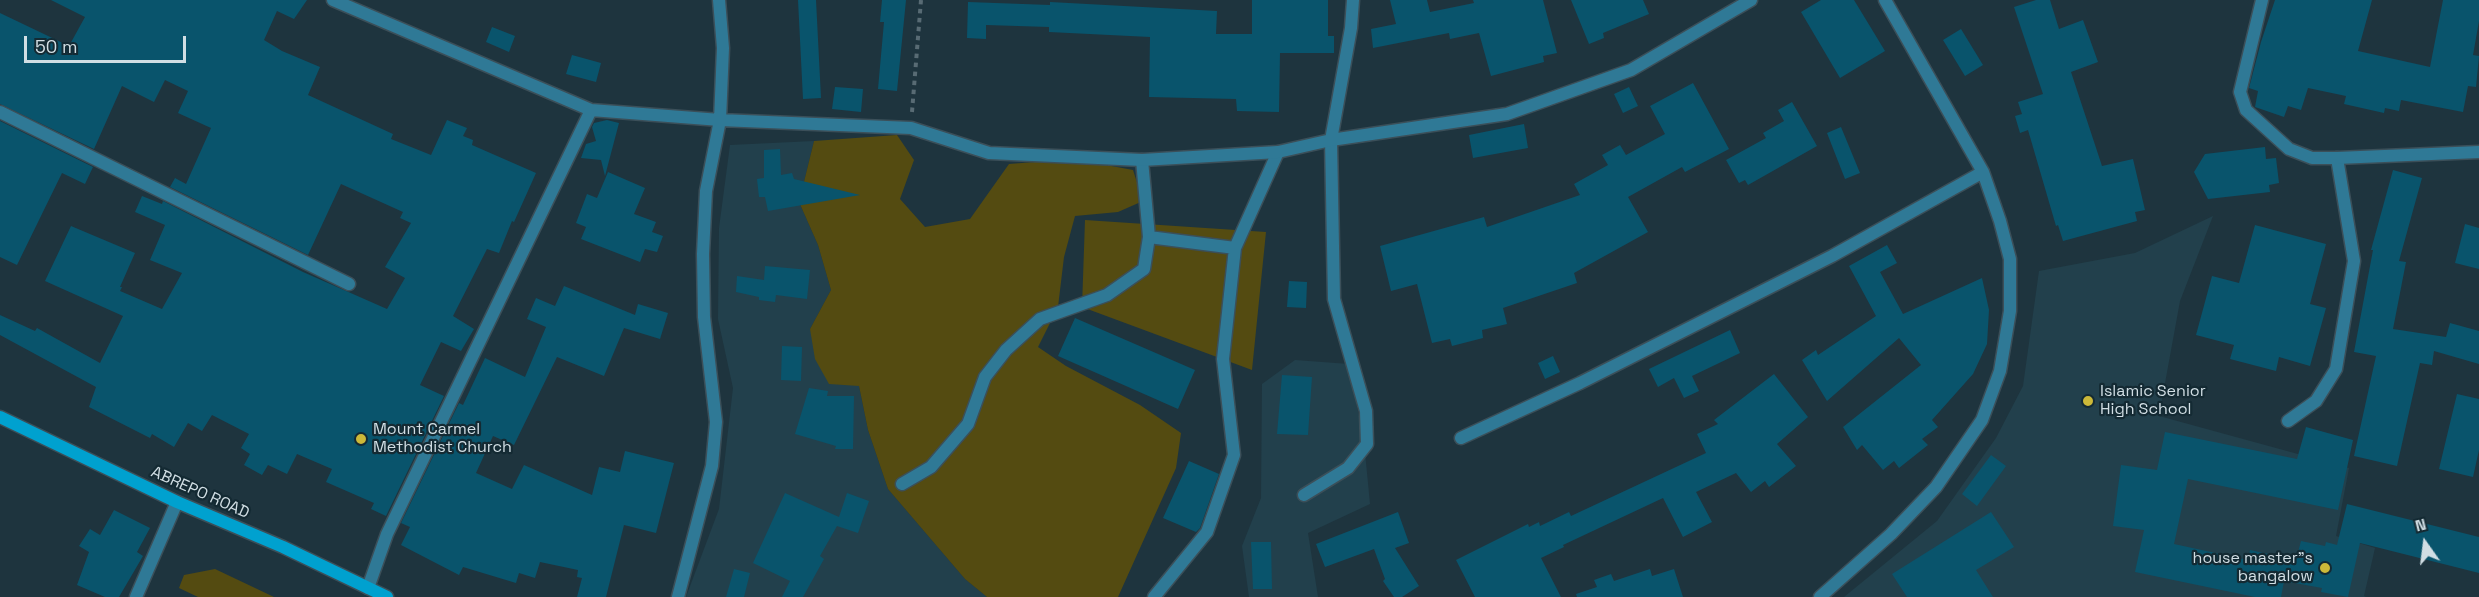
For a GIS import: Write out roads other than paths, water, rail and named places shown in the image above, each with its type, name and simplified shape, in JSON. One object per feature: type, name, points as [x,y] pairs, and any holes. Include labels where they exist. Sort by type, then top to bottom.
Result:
[{"type":"main road","name":"ABREPO ROAD","points":[[0,417],[177,502],[283,547],[387,597]]},
{"type":"street","points":[[333,0],[591,110],[720,120],[911,128],[988,153],[1142,160],[1278,152],[1330,140],[1507,114],[1631,70],[1751,0]]},
{"type":"street","points":[[678,597],[712,466],[716,422],[704,316],[703,254],[706,191],[720,120],[723,48],[719,0]]},
{"type":"street","points":[[1304,495],[1348,468],[1366,444],[1366,411],[1334,299],[1330,140],[1353,0]]},
{"type":"street","points":[[1821,597],[1891,534],[1936,487],[1982,420],[2000,371],[2010,312],[2010,259],[1983,172],[1885,0]]},
{"type":"street","points":[[2262,0],[2240,92],[2246,110],[2289,149],[2312,158],[2479,152]]},
{"type":"street","points":[[368,588],[387,534],[591,110]]},
{"type":"street","points":[[0,112],[349,284]]},
{"type":"street","points":[[1154,597],[1207,532],[1234,455],[1223,359],[1235,248],[1278,152]]},
{"type":"street","points":[[2288,421],[2316,401],[2337,369],[2354,261],[2337,158]]},
{"type":"street","points":[[902,484],[931,467],[968,424],[986,377],[1006,350],[1040,319],[1107,296],[1144,269],[1149,237],[1142,160]]},
{"type":"street","points":[[1461,438],[1580,383],[1821,261],[1983,172]]},
{"type":"street","points":[[1149,237],[1235,248]]},
{"type":"street","points":[[136,597],[177,502]]},
{"type":"place","name":"Islamic Senior High School","points":[[2088,401]]},
{"type":"place","name":"Mount Carmel Methodist Church","points":[[361,439]]},
{"type":"place","name":"house master\"s bangalow","points":[[2325,568]]}]
